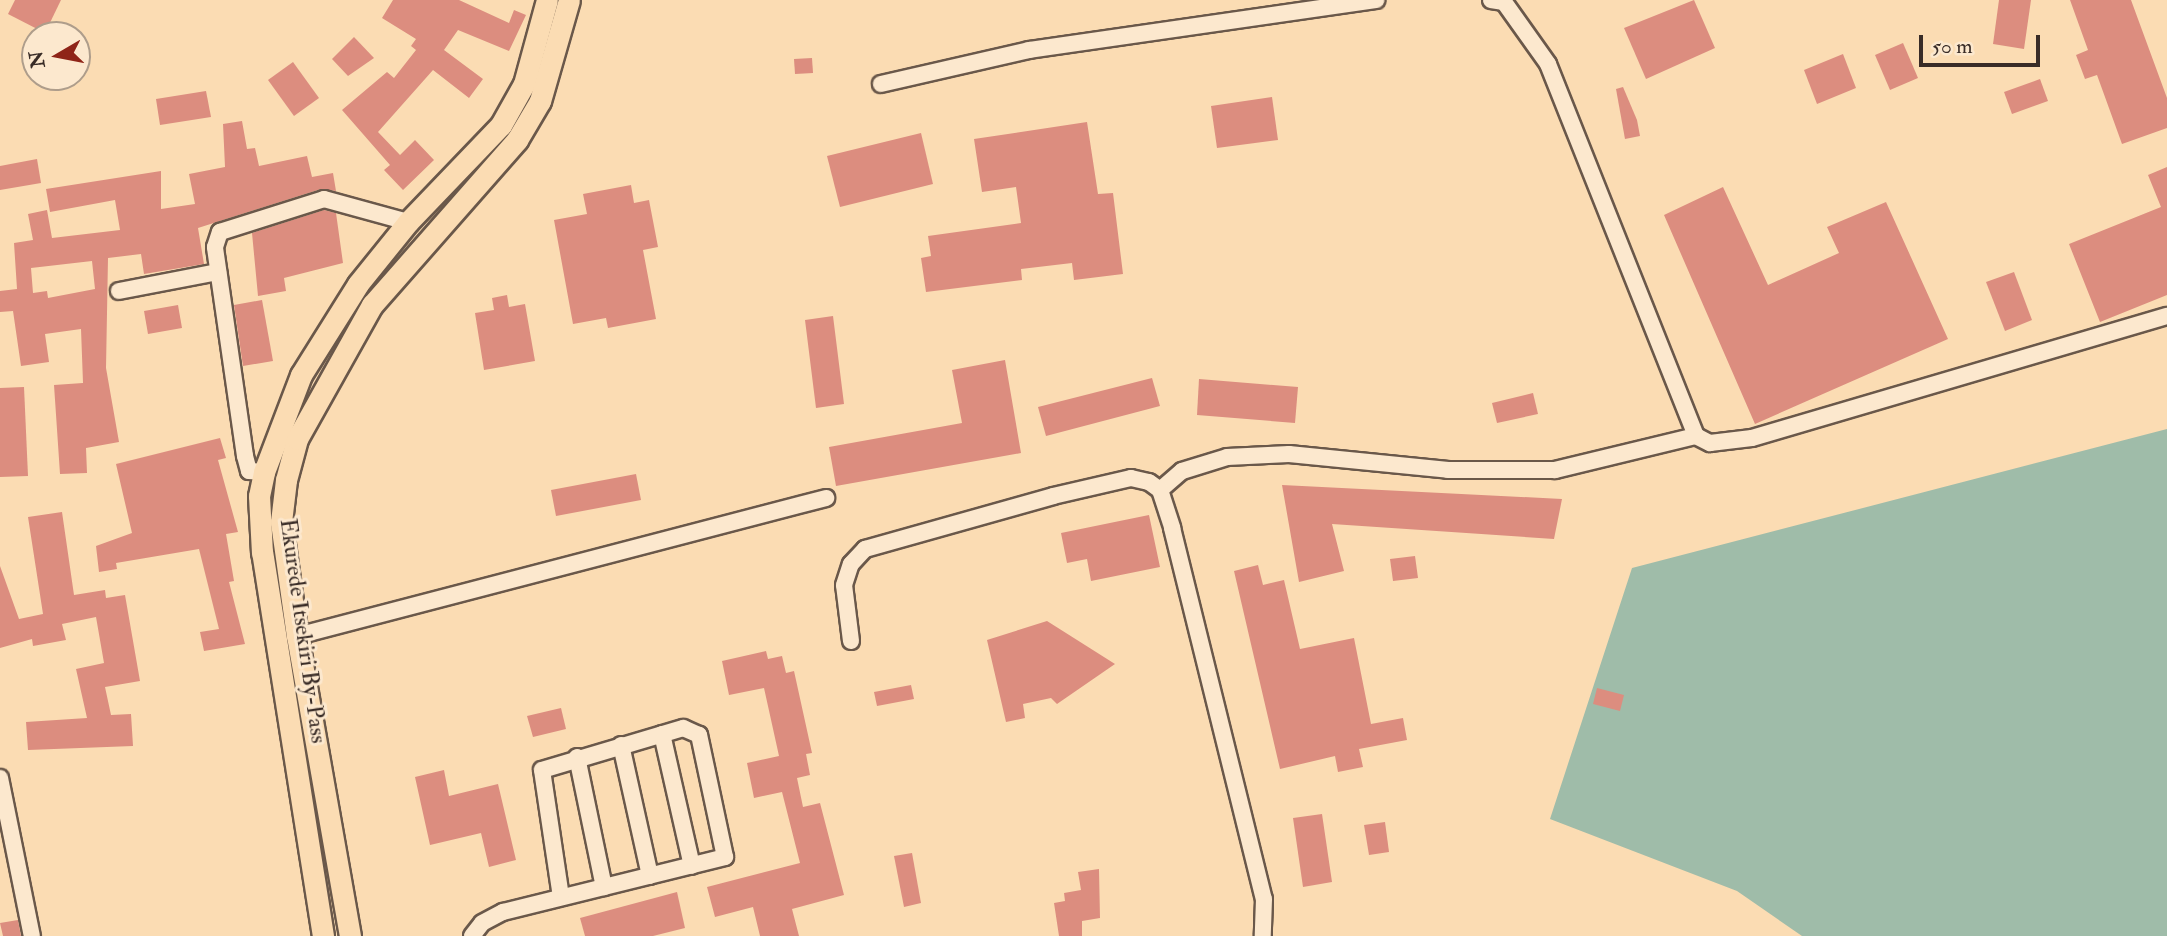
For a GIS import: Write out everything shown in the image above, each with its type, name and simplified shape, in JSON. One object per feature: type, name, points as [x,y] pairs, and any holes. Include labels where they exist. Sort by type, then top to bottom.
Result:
[{"type":"main road","name":"Ekurede Itsekiri By-Pass","points":[[323,936],[262,553],[259,496],[264,472],[301,375],[358,284],[408,222],[501,125],[524,84],[547,0]]},
{"type":"main road","name":"Ekurede Itsekiri By-Pass","points":[[350,936],[297,636],[281,522],[297,439],[372,305],[517,140],[540,101],[569,0]]},
{"type":"street","points":[[881,84],[1029,50],[1376,0]]},
{"type":"street","points":[[1500,1],[1548,64],[1696,436]]},
{"type":"street","points":[[264,472],[249,471],[245,456],[215,247],[220,232],[290,205],[324,199],[408,222]]},
{"type":"street","points":[[119,291],[218,272]]},
{"type":"street","points":[[1160,490],[1182,471],[1227,457],[1289,454],[1448,470],[1555,470],[1696,436],[1729,444],[2167,316]]},
{"type":"street","points":[[851,641],[844,585],[865,549],[942,523],[1131,478],[1160,490]]},
{"type":"street","points":[[1160,490],[1264,899],[1263,936]]},
{"type":"street","points":[[297,636],[826,498]]},
{"type":"street","points":[[472,936],[482,923],[503,912],[722,859],[726,852],[699,735],[688,729],[662,734],[577,757],[540,772],[561,897]]},
{"type":"street","points":[[662,734],[691,866]]},
{"type":"street","points":[[621,745],[650,876]]},
{"type":"street","points":[[577,757],[604,887]]},
{"type":"street","points":[[0,778],[32,936]]},
{"type":"shaded area","points":[[2167,429],[2167,936],[1802,936],[1737,891],[1550,819],[1632,568]]},
{"type":"building","points":[[15,0],[61,0],[51,21],[22,21],[8,14]]},
{"type":"building","points":[[393,0],[459,0],[509,23],[514,10],[526,15],[509,51],[458,30],[444,50],[483,79],[469,98],[433,70],[378,132],[400,155],[415,140],[434,160],[403,190],[384,170],[390,165],[342,110],[387,72],[394,78],[416,50],[411,46],[416,39],[382,18]]},
{"type":"building","points":[[1694,0],[1715,48],[1646,79],[1624,28]]},
{"type":"building","points":[[1999,0],[2031,0],[2024,49],[1993,44]]},
{"type":"building","points":[[2070,0],[2131,0],[2167,98],[2167,128],[2122,144],[2097,75],[2085,79],[2076,55],[2088,50]]},
{"type":"building","points":[[354,37],[374,58],[348,76],[332,59]]},
{"type":"building","points":[[1903,43],[1918,78],[1890,90],[1875,55]]},
{"type":"building","points":[[1843,54],[1856,88],[1817,104],[1804,70]]},
{"type":"building","points":[[812,58],[813,73],[795,74],[794,59]]},
{"type":"building","points":[[293,62],[319,98],[294,116],[268,80]]},
{"type":"building","points":[[2040,79],[2048,101],[2012,114],[2004,92]]},
{"type":"building","points":[[1623,87],[1637,120],[1640,136],[1625,139],[1616,89]]},
{"type":"building","points":[[206,91],[211,117],[160,125],[156,99]]},
{"type":"building","points":[[1272,97],[1278,140],[1217,148],[1211,106]]},
{"type":"building","points":[[242,121],[247,149],[255,148],[259,166],[307,156],[312,177],[333,173],[336,191],[321,189],[198,228],[204,264],[144,274],[141,254],[108,258],[106,368],[119,442],[86,448],[87,473],[60,474],[54,385],[83,383],[81,329],[45,334],[49,362],[21,366],[13,311],[0,312],[0,291],[17,289],[14,243],[33,240],[28,214],[47,210],[52,238],[120,230],[115,200],[50,212],[46,189],[161,171],[161,209],[195,204],[189,174],[225,167],[223,124]],"holes":[[[92,261],[95,289],[48,298],[47,291],[33,293],[31,268]]]},
{"type":"building","points":[[1087,122],[1098,194],[1113,193],[1123,274],[1074,280],[1072,263],[1021,269],[1022,280],[926,292],[921,258],[931,256],[928,236],[1021,223],[1016,187],[982,192],[974,139]]},
{"type":"building","points":[[921,133],[933,184],[840,207],[827,156]]},
{"type":"building","points":[[37,159],[41,183],[0,190],[0,166]]},
{"type":"building","points":[[2167,167],[2167,295],[2100,322],[2069,244],[2161,207],[2148,175]]},
{"type":"building","points":[[631,185],[634,203],[649,200],[658,247],[643,250],[656,319],[608,328],[606,318],[573,324],[554,220],[587,214],[583,194]]},
{"type":"building","points":[[1723,187],[1768,285],[1839,253],[1827,227],[1886,202],[1948,339],[1755,424],[1664,215]]},
{"type":"building","points":[[324,210],[336,213],[343,263],[284,278],[286,291],[258,296],[252,233]]},
{"type":"building","points":[[2014,272],[2032,320],[2005,331],[1986,282]]},
{"type":"building","points":[[507,295],[509,307],[525,304],[535,361],[484,370],[475,313],[494,310],[492,298]]},
{"type":"building","points":[[262,300],[273,361],[243,366],[234,305]]},
{"type":"building","points":[[178,305],[182,328],[148,334],[144,311]]},
{"type":"building","points":[[833,316],[844,404],[816,408],[805,320]]},
{"type":"building","points":[[1005,360],[1021,453],[836,486],[829,447],[962,423],[952,370]]},
{"type":"building","points":[[1152,378],[1160,406],[1046,436],[1038,407]]},
{"type":"building","points":[[1199,379],[1298,387],[1295,423],[1197,415]]},
{"type":"building","points":[[24,387],[28,476],[0,477],[0,388]]},
{"type":"building","points":[[1533,393],[1538,414],[1497,423],[1492,403]]},
{"type":"building","points":[[220,438],[226,458],[218,460],[238,532],[226,534],[234,581],[229,582],[245,644],[204,651],[200,632],[219,629],[199,549],[116,563],[117,569],[99,572],[96,546],[132,533],[116,464]]},
{"type":"building","points":[[636,474],[641,500],[556,516],[551,490]]},
{"type":"building","points":[[1282,485],[1562,499],[1554,539],[1332,524],[1344,571],[1299,582]]},
{"type":"building","points":[[62,512],[74,595],[105,590],[106,598],[125,595],[140,681],[105,687],[111,715],[131,714],[133,746],[28,750],[26,722],[87,718],[76,669],[104,663],[96,617],[62,624],[66,640],[33,646],[32,639],[0,648],[0,566],[19,619],[43,614],[28,517]]},
{"type":"building","points":[[1149,515],[1160,567],[1091,581],[1087,559],[1067,563],[1061,533]]},
{"type":"building","points":[[1415,556],[1418,578],[1393,581],[1390,559]]},
{"type":"building","points":[[1258,565],[1263,585],[1284,580],[1300,649],[1354,638],[1371,724],[1403,718],[1407,740],[1359,749],[1363,767],[1338,772],[1335,756],[1280,769],[1234,571]]},
{"type":"building","points":[[1047,621],[1115,664],[1057,704],[1051,698],[1023,704],[1025,718],[1006,722],[987,640]]},
{"type":"building","points":[[766,651],[768,659],[782,656],[786,673],[794,671],[812,753],[806,754],[810,775],[797,778],[803,807],[820,803],[844,895],[792,909],[799,936],[760,936],[753,907],[715,917],[707,887],[800,863],[782,792],[754,798],[747,763],[779,756],[764,688],[729,695],[722,661]]},
{"type":"building","points":[[911,685],[914,699],[877,706],[874,692]]},
{"type":"building","points":[[1597,688],[1624,695],[1620,711],[1593,704]]},
{"type":"building","points":[[561,708],[566,729],[533,737],[527,716]]},
{"type":"building","points":[[444,770],[449,796],[498,784],[516,860],[489,867],[481,833],[430,845],[415,777]]},
{"type":"building","points":[[1322,814],[1332,882],[1303,887],[1293,818]]},
{"type":"building","points":[[1385,822],[1389,852],[1369,855],[1364,825]]},
{"type":"building","points":[[912,853],[921,903],[904,907],[894,856]]},
{"type":"building","points":[[1099,869],[1100,918],[1082,921],[1082,936],[1059,936],[1054,903],[1065,901],[1064,893],[1081,890],[1078,872]]},
{"type":"building","points":[[677,892],[685,928],[653,936],[585,936],[580,918]]},
{"type":"building","points":[[18,920],[21,936],[3,936],[0,923]]}]
